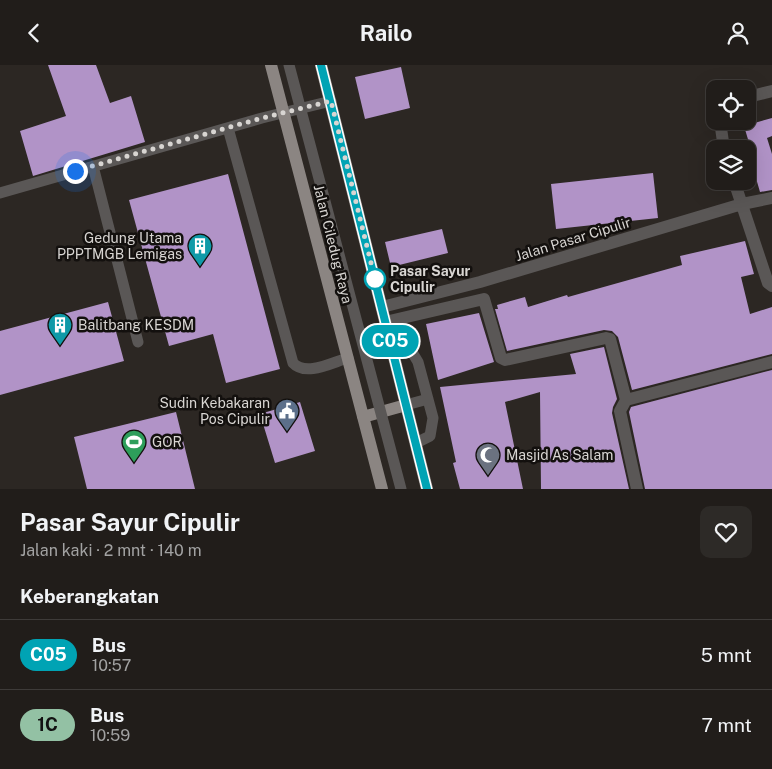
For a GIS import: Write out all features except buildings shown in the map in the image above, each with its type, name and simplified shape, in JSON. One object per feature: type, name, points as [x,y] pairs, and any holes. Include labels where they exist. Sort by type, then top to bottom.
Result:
[{"type":"main road","name":"Jalan Ciledug Raya","points":[[271,65],[382,489]]},
{"type":"main road","points":[[322,65],[427,489]]},
{"type":"main road","points":[[363,417],[406,405]]},
{"type":"street","points":[[756,95],[772,91]]},
{"type":"street","points":[[737,190],[768,283],[772,286]]},
{"type":"street","name":"Jalan Pasar Cipulir","points":[[382,307],[480,282],[742,204],[772,197]]},
{"type":"street","points":[[480,282],[501,358],[504,360],[603,337],[610,339],[626,400],[620,411],[637,489]]},
{"type":"street","points":[[385,322],[484,299]]},
{"type":"street","points":[[626,400],[772,362]]},
{"type":"lane","points":[[289,65],[401,489]]},
{"type":"lane","points":[[0,193],[228,128],[331,101]]},
{"type":"lane","points":[[228,128],[293,363],[300,369],[307,370],[348,358]]},
{"type":"lane","points":[[93,166],[138,342]]},
{"type":"lane","points":[[389,339],[409,347],[418,362],[433,418],[430,436],[416,443]]},
{"type":"lane","points":[[406,405],[428,399]]},
{"type":"bus line","name":"C05","points":[[321,65],[427,489]]},
{"type":"place","name":"Gedung Utama PPPTMGB Lemigas","points":[[200,267]]},
{"type":"place","name":"Pasar Sayur Cipulir","points":[[375,279]]},
{"type":"place","name":"Balitbang KESDM","points":[[60,346]]},
{"type":"place","name":"Sudin Kebakaran Pos Cipulir","points":[[287,432]]},
{"type":"place","name":"GOR","points":[[134,463]]},
{"type":"place","name":"Masjid As Salam","points":[[488,476]]},
{"type":"route","points":[[75,171],[262,118],[331,101],[375,279]]}]
